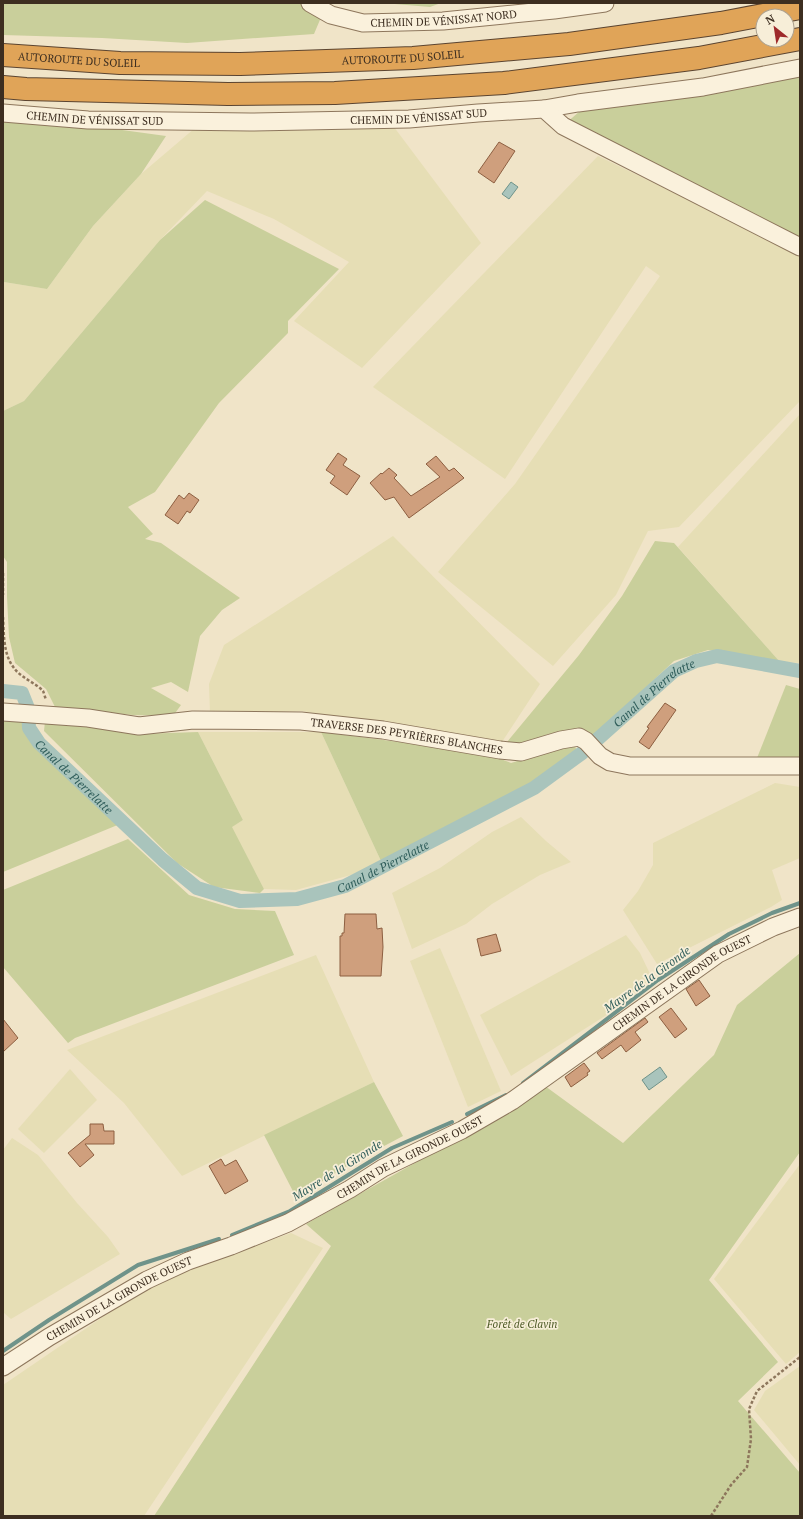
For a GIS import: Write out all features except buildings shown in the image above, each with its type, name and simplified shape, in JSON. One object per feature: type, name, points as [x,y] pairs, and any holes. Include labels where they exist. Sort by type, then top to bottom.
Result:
[{"type":"highway","name":"AUTOROUTE DU SOLEIL","points":[[3,55],[120,63],[232,64],[413,58],[569,44],[721,23],[800,8]]},
{"type":"highway","points":[[3,87],[26,89],[228,94],[335,93],[504,83],[699,58],[800,39]]},
{"type":"street","name":"CHEMIN DE VÉNISSAT NORD","points":[[310,3],[331,15],[363,23],[443,21],[554,10],[604,3]]},
{"type":"street","name":"CHEMIN DE VÉNISSAT SUD","points":[[3,114],[88,120],[250,122],[409,119],[544,109],[578,103],[703,87],[800,68]]},
{"type":"street","points":[[544,109],[563,126],[800,247]]},
{"type":"street","name":"TRAVERSE DES PEYRIÈRES BLANCHES","points":[[11,712],[88,718],[139,726],[193,720],[301,721],[383,730],[500,750],[521,752],[561,740],[579,737],[586,741],[600,756],[610,762],[630,766],[800,766]]},
{"type":"street","name":"CHEMIN DE LA GIRONDE OUEST","points":[[3,1367],[49,1337],[147,1280],[188,1261],[231,1246],[288,1223],[350,1189],[383,1168],[462,1130],[512,1101],[718,954],[800,917]]},
{"type":"path","points":[[3,573],[3,595]]},
{"type":"path","points":[[3,617],[5,647],[9,660],[14,669],[43,692],[47,704],[43,714]]},
{"type":"path","points":[[711,1516],[731,1485],[747,1467],[752,1439],[749,1409],[757,1390],[800,1357]]},
{"type":"shaded area","points":[[394,127],[481,243],[362,368],[294,321],[349,262],[274,219],[207,191],[160,240],[24,401],[3,411],[3,280],[4,282],[47,289],[93,226],[141,174],[195,128]]},
{"type":"shaded area","points":[[598,156],[800,254],[800,401],[679,527],[648,531],[616,595],[553,666],[438,572],[515,484],[660,276],[646,266],[505,479],[373,387]]},
{"type":"shaded area","points":[[800,414],[800,663],[780,662],[678,547]]},
{"type":"shaded area","points":[[393,536],[540,684],[500,745],[302,711],[210,713],[209,684],[224,645]]},
{"type":"shaded area","points":[[198,732],[321,732],[381,861],[351,875],[296,890],[264,889],[231,827],[243,820]]},
{"type":"shaded area","points":[[775,783],[800,787],[800,858],[772,870],[782,900],[771,907],[657,964],[623,910],[638,891],[653,865],[653,843]]},
{"type":"shaded area","points":[[521,817],[571,862],[540,875],[492,904],[466,924],[412,949],[392,893],[440,868],[492,832]]},
{"type":"shaded area","points":[[626,935],[640,953],[652,978],[608,1014],[511,1076],[480,1015]]},
{"type":"shaded area","points":[[440,948],[501,1091],[468,1107],[410,961]]},
{"type":"shaded area","points":[[316,955],[374,1082],[182,1176],[124,1103],[67,1050]]},
{"type":"shaded area","points":[[70,1069],[97,1100],[44,1153],[18,1129]]},
{"type":"shaded area","points":[[12,1138],[38,1155],[77,1203],[108,1237],[120,1254],[11,1319],[3,1312],[3,1150]]},
{"type":"shaded area","points":[[800,1164],[800,1352],[786,1364],[714,1279]]},
{"type":"shaded area","points":[[291,1233],[323,1248],[144,1516],[3,1516],[3,1385],[154,1282]]},
{"type":"shaded area","points":[[800,1366],[800,1465],[754,1410],[765,1391]]},
{"type":"green space","points":[[3,3],[300,3],[322,15],[314,34],[187,43],[102,38],[3,35]]},
{"type":"green space","points":[[383,3],[441,3],[430,7]]},
{"type":"green space","points":[[800,74],[800,238],[565,124],[587,105]]},
{"type":"green space","points":[[3,118],[64,122],[166,136],[141,174],[93,226],[47,289],[4,282],[3,280]]},
{"type":"green space","points":[[205,200],[339,269],[288,321],[288,333],[219,403],[155,492],[128,507],[153,534],[145,539],[161,543],[240,598],[222,610],[200,636],[188,692],[171,682],[151,688],[181,705],[173,716],[133,715],[55,707],[46,689],[15,663],[9,637],[7,562],[3,556],[3,411],[24,401],[160,240]]},
{"type":"green space","points":[[655,541],[674,543],[780,662],[741,654],[708,650],[674,661],[594,736],[583,729],[548,734],[527,744],[507,742],[579,655],[622,596]]},
{"type":"green space","points":[[786,685],[800,689],[800,759],[757,758]]},
{"type":"green space","points":[[3,721],[22,721],[27,736],[120,824],[3,872]]},
{"type":"green space","points":[[45,721],[140,734],[198,732],[243,820],[232,827],[264,889],[260,893],[214,887],[177,863],[44,731]]},
{"type":"green space","points":[[321,732],[485,753],[511,763],[574,744],[577,751],[522,790],[439,830],[381,861]]},
{"type":"green space","points":[[128,839],[189,895],[235,909],[275,911],[294,955],[75,1038],[68,1043],[3,967],[3,890]]},
{"type":"green space","name":"Forêt de Clavin","points":[[800,953],[800,1152],[709,1280],[778,1362],[738,1401],[800,1473],[800,1516],[154,1516],[331,1246],[306,1224],[522,1103],[545,1086],[623,1143],[714,1055],[737,1005]]},
{"type":"green space","points":[[374,1082],[403,1136],[335,1173],[297,1199],[264,1135]]},
{"type":"water","points":[[511,182],[518,187],[509,199],[502,194]]},
{"type":"water","points":[[660,1067],[667,1077],[649,1090],[642,1080]]},
{"type":"waterway","name":"Canal de Pierrelatte","points":[[3,691],[22,693],[28,708],[29,728],[39,743],[163,860],[197,888],[240,901],[297,899],[345,886],[534,788],[582,753],[674,671],[696,661],[717,656],[800,671]]},
{"type":"waterway","name":"Mayre de la Gironde","points":[[523,1083],[658,980],[729,934],[772,913],[800,903]]},
{"type":"waterway","name":"Mayre de la Gironde","points":[[467,1114],[506,1095]]},
{"type":"waterway","name":"Mayre de la Gironde","points":[[232,1235],[290,1211],[392,1148],[452,1122]]},
{"type":"waterway","name":"Mayre de la Gironde","points":[[3,1351],[49,1320],[138,1265],[219,1239]]}]
